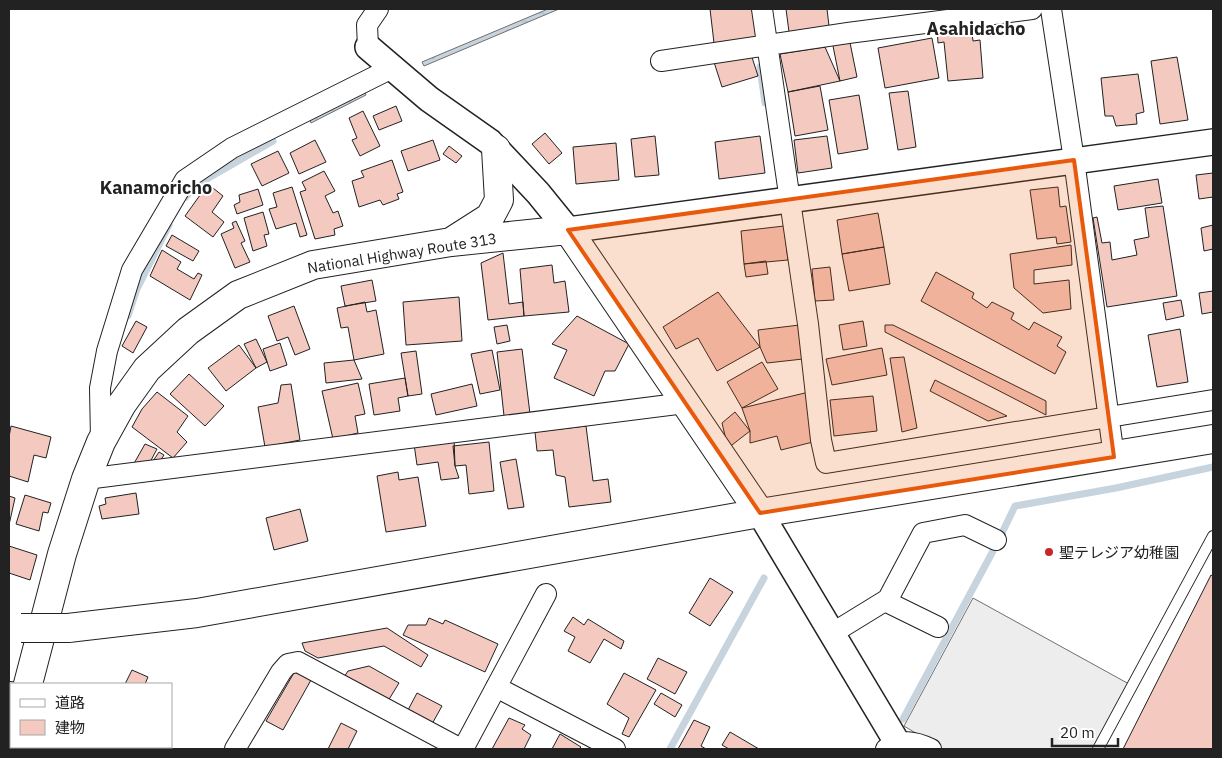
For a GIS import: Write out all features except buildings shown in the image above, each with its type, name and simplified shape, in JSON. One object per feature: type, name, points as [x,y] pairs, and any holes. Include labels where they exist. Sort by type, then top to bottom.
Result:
[{"type":"main road","points":[[451,242],[490,217],[499,200],[496,148]]},
{"type":"main road","points":[[568,230],[760,513]]},
{"type":"main road","name":"National Highway Route 313","points":[[22,683],[86,479],[101,442],[122,404],[147,369],[188,332],[238,295],[313,265],[451,242],[568,230]]},
{"type":"main road","points":[[15,628],[68,628],[197,613],[760,513],[1114,457],[1213,439]]},
{"type":"street","points":[[378,9],[367,25],[368,47],[429,98],[490,142],[538,193],[568,230],[1213,142]]},
{"type":"street","points":[[762,9],[808,324],[820,440],[826,463],[1213,400]]},
{"type":"street","points":[[661,60],[766,44],[1032,9]]},
{"type":"street","points":[[1051,9],[1074,160],[1107,417],[1114,457]]},
{"type":"street","points":[[101,442],[100,388],[106,351],[132,270],[185,180],[232,148],[392,68]]},
{"type":"street","points":[[86,479],[685,403]]},
{"type":"street","points":[[760,513],[894,747],[916,741],[931,749]]},
{"type":"street","points":[[831,634],[885,601],[923,533],[965,525],[996,540]]},
{"type":"street","points":[[235,749],[281,672],[288,664],[298,662],[462,749],[546,594]]},
{"type":"street","points":[[885,601],[938,627]]},
{"type":"street","points":[[496,687],[616,749]]},
{"type":"lane","points":[[1098,749],[1213,536]]},
{"type":"highlighted area","points":[[1074,160],[1114,457],[760,513],[568,230]]},
{"type":"shaded area","points":[[973,598],[1129,684],[1094,749],[942,749],[904,726]]},
{"type":"water","points":[[548,9],[559,9],[424,66],[422,62]]},
{"type":"water","points":[[365,92],[366,95],[311,123],[310,120]]},
{"type":"waterway","points":[[760,67],[765,103]]},
{"type":"waterway","points":[[186,197],[193,187],[273,141]]},
{"type":"waterway","points":[[128,316],[137,289],[169,225]]},
{"type":"waterway","points":[[1002,533],[1015,506],[1116,488],[1213,467]]},
{"type":"waterway","points":[[903,719],[993,551]]},
{"type":"waterway","points":[[670,749],[764,578]]},
{"type":"place","name":"聖テレジア幼稚園","points":[[1049,552]]},
{"type":"district","name":"Asahidacho","points":[[976,28]]},
{"type":"district","name":"Kanamoricho","points":[[156,187]]}]
